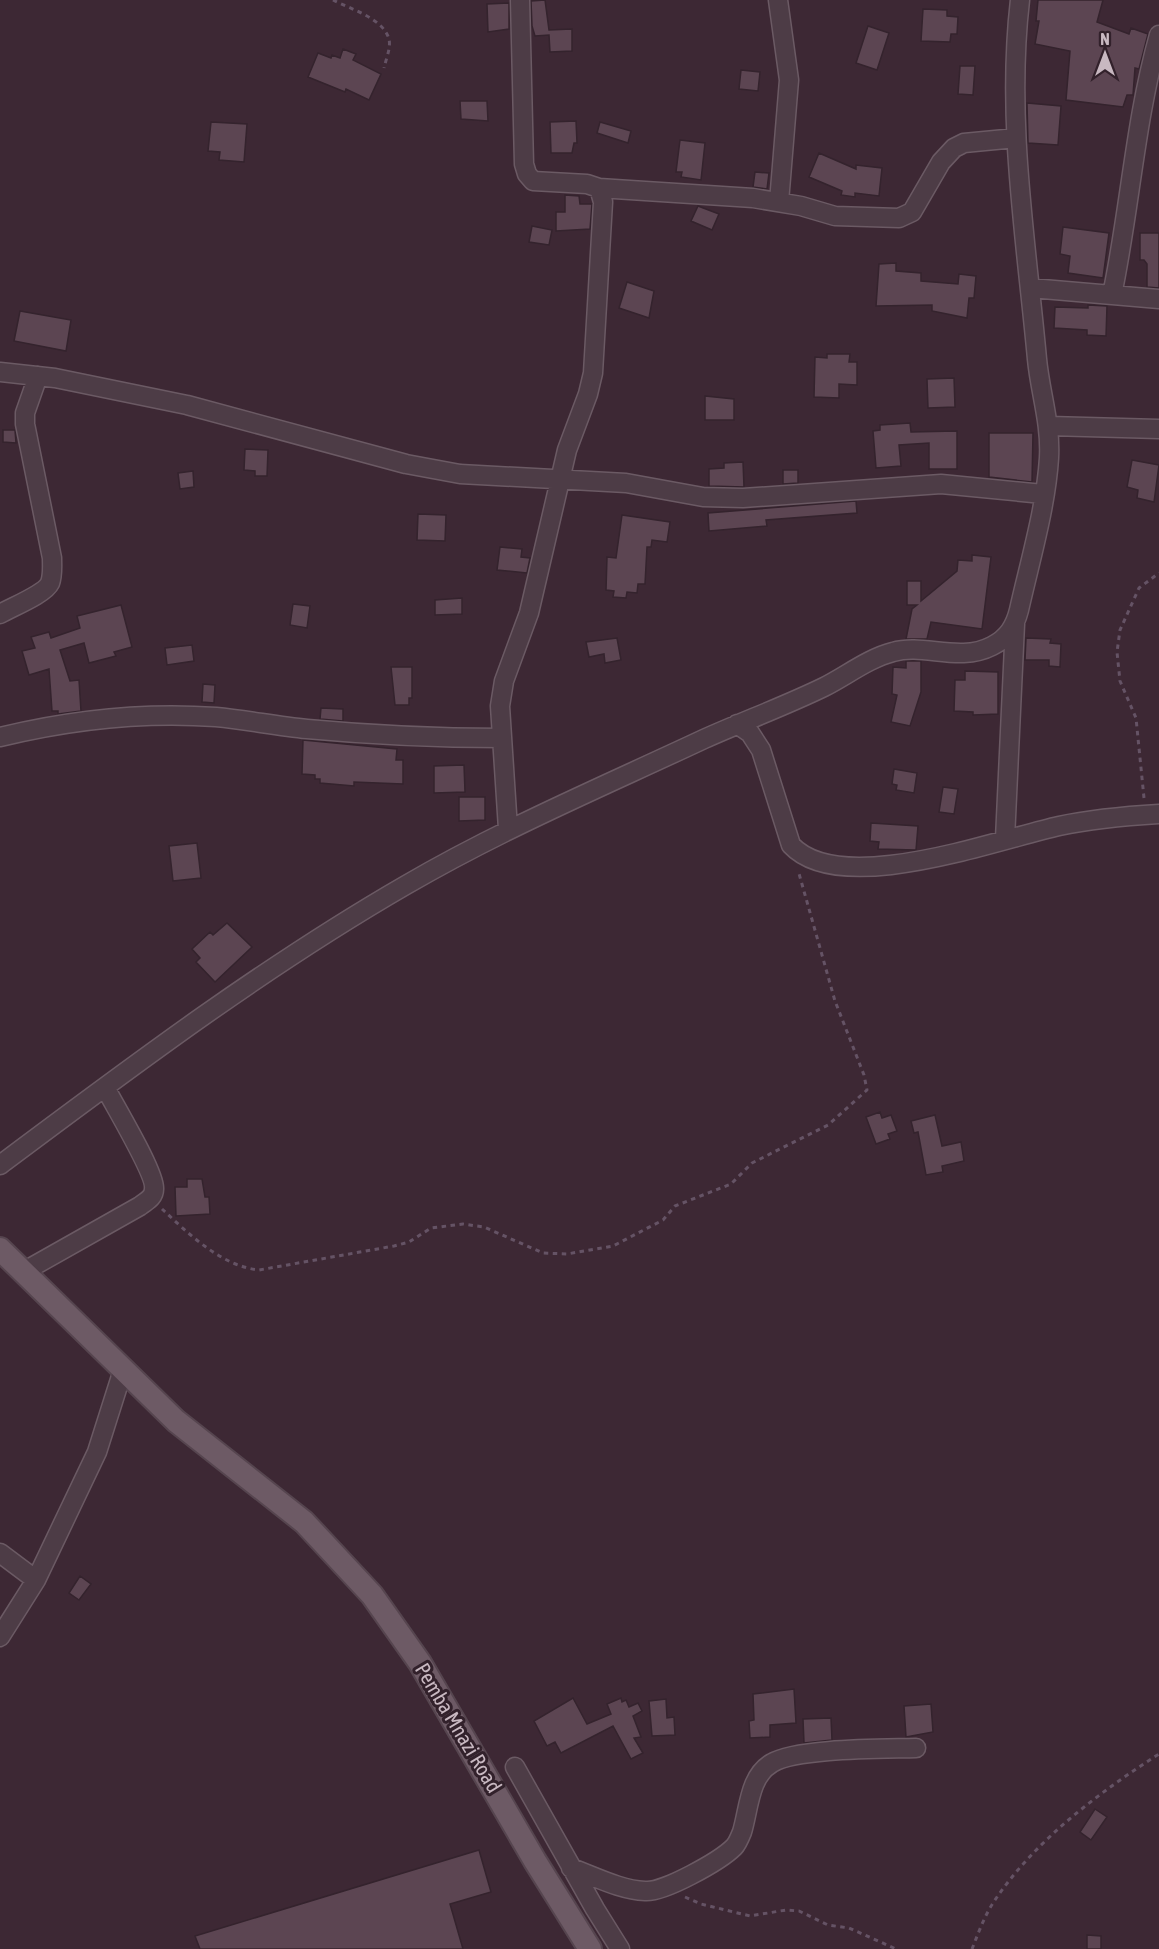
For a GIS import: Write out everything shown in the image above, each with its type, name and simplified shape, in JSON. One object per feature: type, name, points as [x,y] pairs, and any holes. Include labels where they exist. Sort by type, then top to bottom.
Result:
[{"type":"main road","name":"Pemba Mnazi Road","points":[[0,1249],[176,1421],[269,1497],[304,1522],[343,1561],[396,1626],[460,1728],[535,1861],[590,1949]]},
{"type":"street","points":[[520,0],[524,164],[526,174],[533,181],[587,184],[599,188],[701,193],[779,202],[835,216],[906,217],[921,200],[941,162],[954,148],[964,143],[1016,138]]},
{"type":"street","points":[[778,0],[789,80],[779,202]]},
{"type":"street","points":[[1005,839],[1016,624],[1049,459],[1049,426],[1038,365],[1016,138],[1013,75],[1020,0]]},
{"type":"street","points":[[1112,295],[1123,243],[1142,111],[1159,35]]},
{"type":"street","points":[[508,829],[500,706],[504,681],[529,614],[559,480],[592,374],[603,202],[599,188]]},
{"type":"street","points":[[1031,288],[1159,299]]},
{"type":"street","points":[[0,372],[38,376],[187,405],[406,464],[460,474],[626,483],[703,497],[743,498],[941,484],[1043,495]]},
{"type":"street","points":[[0,614],[44,590],[50,584],[52,574],[52,558],[24,424],[25,413],[38,376]]},
{"type":"street","points":[[1049,426],[1159,429]]},
{"type":"street","points":[[0,1165],[105,1087],[298,953],[405,886],[508,829],[737,724],[819,690],[892,652],[905,650],[953,654],[979,651],[1001,640],[1016,624]]},
{"type":"street","points":[[0,737],[75,722],[175,716],[217,717],[306,729],[415,738],[502,738]]},
{"type":"street","points":[[737,724],[756,739],[761,750],[791,845],[800,855],[835,867],[860,868],[938,857],[1078,822],[1152,814]]},
{"type":"street","points":[[23,1272],[151,1198],[155,1186],[105,1087]]},
{"type":"street","points":[[0,1637],[36,1580],[97,1452],[123,1370]]},
{"type":"street","points":[[0,1553],[36,1580]]},
{"type":"street","points":[[571,1868],[645,1892],[668,1885],[723,1856],[736,1846],[742,1831],[747,1800],[770,1763],[782,1758],[820,1753],[916,1748]]},
{"type":"street","points":[[515,1767],[571,1868],[620,1949]]},
{"type":"path","points":[[333,0],[369,18],[385,32],[389,48],[384,68]]},
{"type":"path","points":[[1152,814],[1136,718],[1120,681],[1116,652],[1120,630],[1139,588],[1159,573]]},
{"type":"path","points":[[151,1198],[193,1237],[223,1257],[243,1268],[259,1270],[394,1246],[409,1242],[431,1228],[449,1224],[484,1227],[543,1253],[555,1255],[593,1250],[629,1240],[663,1220],[675,1206],[731,1184],[752,1163],[840,1116],[867,1089],[864,1075],[835,1001],[791,845]]},
{"type":"path","points":[[972,1949],[993,1903],[1023,1866],[1073,1817],[1159,1754]]},
{"type":"path","points":[[668,1885],[689,1899],[750,1916],[786,1910],[799,1911],[828,1925],[849,1928],[896,1949]]},
{"type":"building","points":[[545,0],[549,30],[572,29],[572,51],[550,52],[549,35],[535,36],[532,26],[531,1]]},
{"type":"building","points":[[1038,0],[1103,0],[1097,22],[1129,34],[1131,28],[1148,34],[1139,69],[1135,68],[1133,95],[1127,95],[1123,107],[1066,100],[1070,51],[1035,44],[1039,21],[1036,21]]},
{"type":"building","points":[[509,3],[509,29],[488,32],[487,4]]},
{"type":"building","points":[[923,9],[947,10],[947,16],[958,17],[957,34],[951,34],[950,42],[921,41]]},
{"type":"building","points":[[868,26],[889,33],[877,70],[856,63]]},
{"type":"building","points":[[343,49],[356,54],[353,60],[381,74],[369,100],[346,89],[345,92],[308,77],[318,53],[331,58],[332,55],[340,58]]},
{"type":"building","points":[[960,66],[975,66],[973,95],[958,94]]},
{"type":"building","points":[[741,70],[760,72],[758,91],[739,89]]},
{"type":"building","points":[[460,101],[487,101],[488,121],[461,119]]},
{"type":"building","points":[[1027,103],[1061,106],[1058,145],[1028,143]]},
{"type":"building","points":[[576,121],[577,143],[574,143],[572,153],[551,153],[550,122]]},
{"type":"building","points":[[211,122],[247,124],[244,162],[219,160],[220,152],[208,151]]},
{"type":"building","points":[[600,122],[631,131],[628,143],[597,133]]},
{"type":"building","points":[[680,140],[705,143],[701,180],[681,177],[682,172],[676,172]]},
{"type":"building","points":[[819,153],[856,169],[856,165],[882,168],[879,196],[855,193],[855,197],[841,195],[842,191],[809,177]]},
{"type":"building","points":[[755,172],[769,173],[767,189],[753,187]]},
{"type":"building","points":[[565,195],[579,196],[580,204],[592,204],[590,229],[556,231],[556,212],[565,212]]},
{"type":"building","points":[[698,206],[719,214],[712,230],[691,221]]},
{"type":"building","points":[[532,226],[552,230],[549,245],[529,242]]},
{"type":"building","points":[[1063,227],[1109,233],[1103,278],[1068,273],[1070,256],[1060,254]]},
{"type":"building","points":[[1140,233],[1159,233],[1159,288],[1147,287],[1147,264],[1144,260],[1140,260]]},
{"type":"building","points":[[896,263],[896,271],[921,273],[921,281],[958,284],[959,274],[976,276],[974,298],[969,298],[967,318],[932,311],[932,305],[876,306],[879,264]]},
{"type":"building","points":[[627,282],[654,291],[649,318],[619,308]]},
{"type":"building","points":[[1088,305],[1107,306],[1106,336],[1087,335],[1087,330],[1054,328],[1055,307],[1088,308]]},
{"type":"building","points":[[20,311],[71,320],[66,351],[14,341]]},
{"type":"building","points":[[827,354],[850,354],[849,362],[857,362],[857,385],[839,384],[839,398],[814,397],[815,357],[827,358]]},
{"type":"building","points":[[954,378],[955,407],[928,408],[927,379]]},
{"type":"building","points":[[705,396],[734,399],[734,420],[705,420]]},
{"type":"building","points":[[910,423],[911,432],[957,431],[957,469],[929,469],[929,443],[899,445],[901,466],[876,468],[873,431],[880,430],[880,425]]},
{"type":"building","points":[[3,430],[15,430],[16,443],[3,442]]},
{"type":"building","points":[[989,433],[1033,433],[1032,482],[989,477]]},
{"type":"building","points":[[245,449],[268,450],[267,476],[255,476],[255,471],[244,470]]},
{"type":"building","points":[[1132,460],[1159,465],[1154,502],[1137,498],[1138,490],[1127,487]]},
{"type":"building","points":[[743,462],[744,487],[709,486],[709,469],[724,468],[724,463]]},
{"type":"building","points":[[783,470],[798,470],[798,483],[783,484]]},
{"type":"building","points":[[193,471],[194,487],[180,489],[178,473]]},
{"type":"building","points":[[856,501],[857,513],[766,520],[767,526],[709,531],[708,513]]},
{"type":"building","points":[[418,514],[446,515],[445,541],[417,540]]},
{"type":"building","points":[[622,515],[670,522],[667,542],[652,540],[651,547],[647,547],[645,584],[638,584],[637,593],[627,592],[626,598],[613,597],[614,591],[606,590],[607,557],[616,558]]},
{"type":"building","points":[[500,547],[522,549],[521,557],[530,558],[527,573],[497,570]]},
{"type":"building","points":[[972,555],[991,557],[982,629],[931,622],[927,639],[906,639],[912,609],[917,605],[907,605],[907,581],[921,581],[921,601],[957,571],[958,560],[972,561]]},
{"type":"building","points":[[462,598],[462,614],[435,615],[435,600]]},
{"type":"building","points":[[293,604],[310,606],[307,628],[290,625]]},
{"type":"building","points":[[121,605],[132,647],[114,652],[116,656],[89,663],[84,643],[60,650],[70,681],[79,680],[81,711],[58,714],[58,711],[52,711],[49,669],[29,675],[22,651],[35,648],[31,637],[49,632],[51,638],[80,628],[77,616]]},
{"type":"building","points":[[617,638],[621,660],[605,663],[604,654],[589,657],[586,642]]},
{"type":"building","points":[[1026,638],[1051,639],[1050,643],[1061,644],[1060,667],[1049,666],[1049,660],[1025,660]]},
{"type":"building","points":[[192,645],[194,661],[167,665],[165,648]]},
{"type":"building","points":[[906,661],[921,661],[921,692],[910,726],[891,722],[897,695],[892,694],[893,667],[906,668]]},
{"type":"building","points":[[391,667],[412,667],[412,698],[409,698],[409,705],[395,705]]},
{"type":"building","points":[[965,671],[998,672],[998,714],[973,715],[973,712],[954,711],[955,680],[965,680]]},
{"type":"building","points":[[203,684],[215,685],[214,703],[202,702]]},
{"type":"building","points":[[321,708],[343,709],[343,721],[320,719]]},
{"type":"building","points":[[303,740],[397,749],[396,760],[403,760],[403,784],[354,782],[354,786],[320,783],[320,779],[315,779],[315,775],[302,774]]},
{"type":"building","points":[[464,765],[465,792],[434,793],[434,766]]},
{"type":"building","points":[[894,769],[917,773],[914,793],[896,790],[897,785],[892,784]]},
{"type":"building","points":[[943,787],[958,789],[954,814],[939,812]]},
{"type":"building","points":[[459,797],[485,797],[485,820],[459,821]]},
{"type":"building","points":[[871,823],[918,826],[916,850],[878,849],[879,842],[870,841]]},
{"type":"building","points":[[197,843],[201,878],[173,881],[169,846]]},
{"type":"building","points":[[227,923],[252,947],[215,982],[196,962],[200,958],[192,949],[210,932],[213,935]]},
{"type":"building","points":[[880,1112],[882,1118],[891,1115],[897,1131],[888,1134],[890,1139],[876,1144],[866,1117]]},
{"type":"building","points":[[935,1115],[942,1146],[961,1142],[964,1161],[942,1166],[943,1172],[926,1175],[918,1132],[914,1133],[911,1121]]},
{"type":"building","points":[[187,1179],[202,1179],[205,1197],[209,1197],[210,1214],[176,1216],[175,1187],[187,1187]]},
{"type":"building","points":[[80,1576],[91,1584],[79,1600],[69,1593]]},
{"type":"building","points":[[794,1689],[796,1723],[770,1725],[770,1737],[750,1738],[749,1721],[754,1720],[753,1694]]},
{"type":"building","points":[[573,1698],[587,1724],[611,1714],[607,1704],[621,1698],[622,1702],[626,1700],[629,1707],[638,1703],[642,1711],[633,1716],[641,1737],[634,1738],[643,1753],[631,1759],[613,1726],[561,1753],[555,1742],[547,1746],[534,1721]]},
{"type":"building","points":[[666,1699],[667,1718],[674,1717],[675,1735],[652,1736],[649,1701]]},
{"type":"building","points":[[931,1704],[933,1732],[906,1737],[904,1706]]},
{"type":"building","points":[[831,1718],[832,1740],[804,1743],[803,1719]]},
{"type":"building","points":[[1095,1809],[1107,1817],[1091,1840],[1080,1832]]},
{"type":"building","points":[[479,1850],[491,1892],[450,1904],[463,1949],[200,1949],[195,1936]]},
{"type":"building","points":[[1087,1935],[1101,1936],[1101,1949],[1087,1949]]}]
